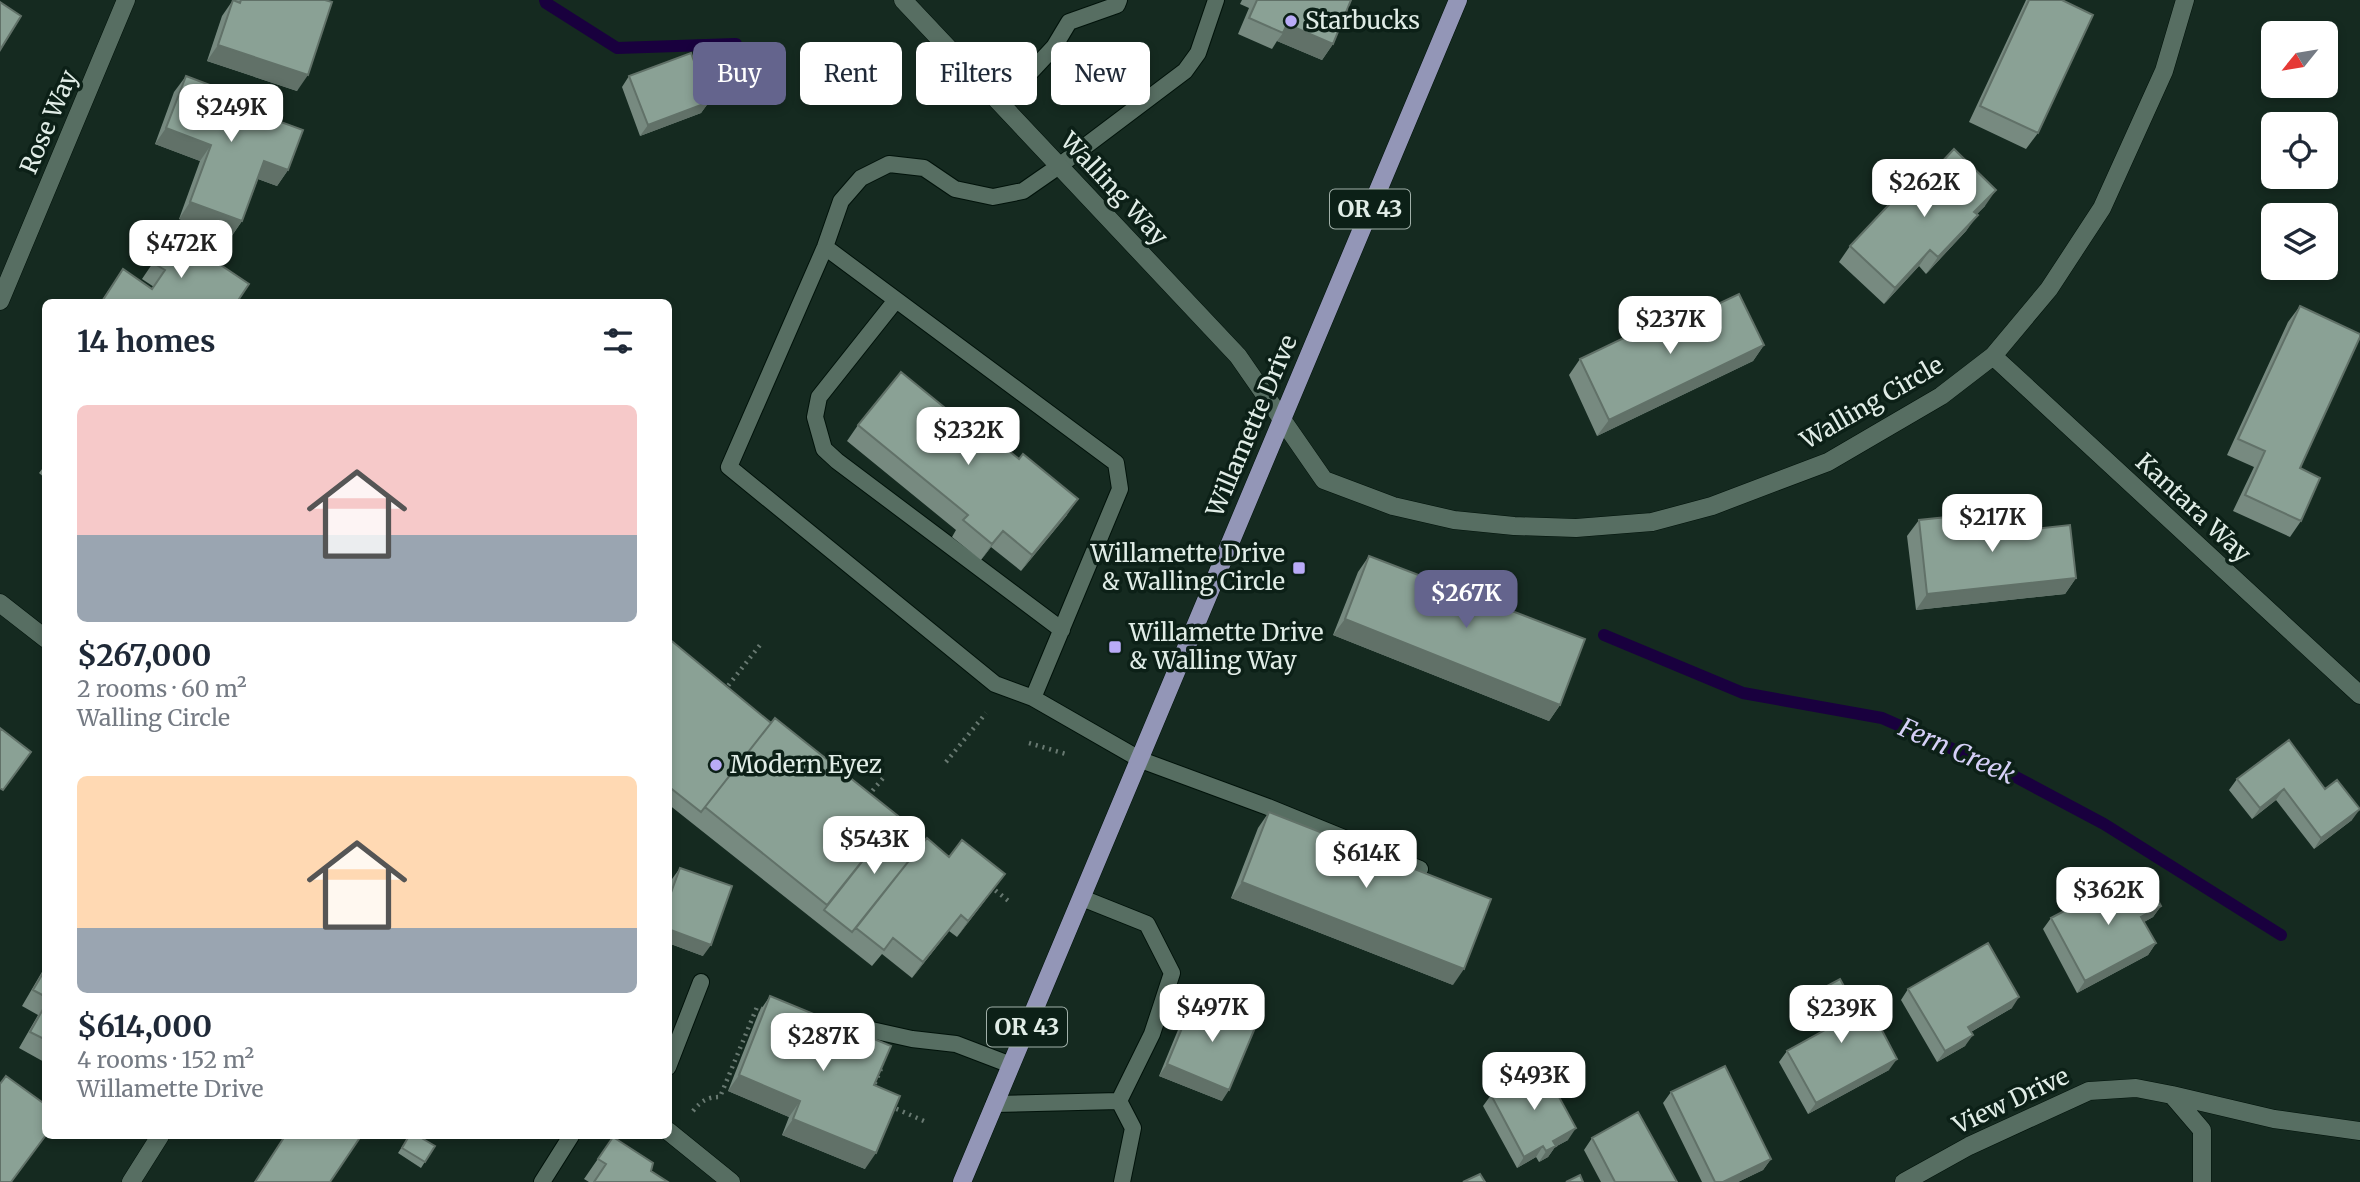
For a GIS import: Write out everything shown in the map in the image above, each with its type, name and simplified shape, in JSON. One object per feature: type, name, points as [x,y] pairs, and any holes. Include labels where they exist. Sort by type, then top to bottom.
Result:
[{"type":"main road","name":"Willamette Drive","points":[[962,1182],[1458,0]]},
{"type":"street","name":"Rose Way","points":[[0,301],[126,0]]},
{"type":"street","name":"Walling Way","points":[[903,0],[943,42]]},
{"type":"street","name":"Walling Circle","points":[[1282,418],[1324,480],[1393,506],[1454,520],[1514,526],[1576,528],[1652,522],[1712,506],[1828,462],[1941,396],[1993,356],[2049,289],[2102,208],[2164,71],[2185,0]]},
{"type":"street","name":"Walling Way","points":[[1002,105],[1238,356],[1282,418]]},
{"type":"street","name":"Kantara Way","points":[[1993,356],[2360,695]]},
{"type":"street","points":[[0,603],[42,636]]},
{"type":"street","name":"View Drive","points":[[1904,1182],[1969,1146],[2089,1091],[2136,1088],[2274,1119],[2360,1130]]},
{"type":"street","points":[[2172,1094],[2202,1130],[2202,1182]]},
{"type":"street","points":[[672,1134],[732,1182]]},
{"type":"street","points":[[131,1182],[158,1139]]},
{"type":"lane","points":[[1037,65],[1054,47],[1069,22],[1117,5],[1119,0]]},
{"type":"lane","points":[[1216,0],[1198,53],[1185,71],[1023,191],[993,197],[955,189],[924,168],[889,164],[861,178],[841,201],[825,247],[729,467],[995,684],[1033,698],[1141,760],[1268,807],[1420,869]]},
{"type":"lane","points":[[825,247],[1116,463],[1120,489],[1033,698]]},
{"type":"lane","points":[[896,300],[819,397],[816,417],[824,449],[1062,630]]},
{"type":"lane","points":[[1082,898],[1147,924],[1172,973],[1152,1034],[1119,1101]]},
{"type":"lane","points":[[672,1057],[701,982]]},
{"type":"lane","points":[[867,1028],[912,1040],[956,1044],[1011,1065]]},
{"type":"lane","points":[[994,1104],[1119,1101]]},
{"type":"lane","points":[[1119,1101],[1133,1128],[1122,1182]]},
{"type":"lane","points":[[542,1182],[569,1139]]},
{"type":"path","points":[[719,697],[760,645]]},
{"type":"path","points":[[946,762],[986,713]]},
{"type":"path","points":[[1030,743],[1070,755]]},
{"type":"path","points":[[862,805],[884,777]]},
{"type":"path","points":[[980,878],[1011,903]]},
{"type":"path","points":[[692,1111],[710,1097],[720,1097],[757,1007],[770,1012]]},
{"type":"path","points":[[869,1097],[883,1064]]},
{"type":"path","points":[[880,1102],[924,1121]]},
{"type":"building","points":[[233,0],[240,3],[241,0],[332,2],[308,75],[218,45]]},
{"type":"building","name":"Starbucks","points":[[1257,0],[1351,0],[1333,44],[1287,24],[1283,33],[1249,18]]},
{"type":"building","points":[[2029,0],[2062,0],[2093,15],[2038,133],[1980,106]]},
{"type":"building","points":[[0,2],[21,16],[0,50]]},
{"type":"building","points":[[691,53],[693,105],[701,105],[648,125],[629,76]]},
{"type":"building","points":[[186,76],[281,112],[278,121],[303,130],[288,170],[264,161],[242,221],[190,202],[211,145],[166,128]]},
{"type":"building","points":[[1954,149],[1996,190],[1974,212],[1978,215],[1938,257],[1930,250],[1895,288],[1850,246],[1917,175],[1924,181]]},
{"type":"building","points":[[173,233],[249,284],[239,299],[104,299],[123,269],[152,289],[165,270],[153,263]]},
{"type":"building","points":[[1739,294],[1764,345],[1609,420],[1580,359],[1659,321],[1663,330]]},
{"type":"building","points":[[2300,306],[2360,334],[2300,468],[2320,478],[2301,521],[2245,495],[2265,451],[2238,439]]},
{"type":"building","points":[[901,372],[993,447],[997,441],[1019,459],[1023,454],[1078,499],[1032,555],[1003,531],[992,544],[963,520],[968,515],[858,425]]},
{"type":"building","points":[[1985,513],[1986,524],[2025,520],[2026,530],[2070,525],[2076,578],[1927,594],[1919,520]]},
{"type":"building","points":[[1369,556],[1585,639],[1560,705],[1345,619]]},
{"type":"building","points":[[672,641],[771,723],[701,812],[672,789]]},
{"type":"building","points":[[775,718],[898,816],[827,905],[705,807]]},
{"type":"building","points":[[0,728],[31,752],[3,790],[0,788]]},
{"type":"building","points":[[2289,740],[2325,789],[2337,780],[2360,809],[2321,838],[2284,789],[2260,808],[2237,779]]},
{"type":"building","points":[[1269,812],[1491,899],[1464,969],[1242,882]]},
{"type":"building","points":[[895,820],[923,843],[852,932],[824,910]]},
{"type":"building","points":[[927,838],[949,857],[962,840],[1005,874],[968,921],[961,915],[923,962],[893,938],[884,950],[856,928]]},
{"type":"building","points":[[680,868],[732,886],[711,945],[672,930],[672,890]]},
{"type":"building","points":[[2147,879],[2161,906],[2141,917],[2156,943],[2085,981],[2051,918],[2122,880],[2127,890]]},
{"type":"building","points":[[1988,943],[2019,997],[1968,1027],[1973,1035],[1945,1051],[1908,989]]},
{"type":"building","points":[[42,975],[42,995],[33,990]]},
{"type":"building","points":[[1840,979],[1855,1006],[1866,1000],[1897,1059],[1816,1103],[1787,1051],[1832,1026],[1814,993]]},
{"type":"building","points":[[770,996],[891,1046],[874,1085],[900,1096],[876,1153],[793,1119],[800,1101],[739,1075]]},
{"type":"building","points":[[1195,997],[1257,1023],[1229,1090],[1167,1064]]},
{"type":"building","points":[[42,1011],[42,1038],[30,1032]]},
{"type":"building","points":[[1542,1066],[1576,1128],[1553,1141],[1556,1146],[1546,1151],[1543,1146],[1524,1157],[1491,1095]]},
{"type":"building","points":[[1725,1066],[1771,1159],[1723,1182],[1715,1182],[1671,1092]]},
{"type":"building","points":[[6,1076],[42,1102],[43,1139],[11,1182],[0,1182],[0,1084]]},
{"type":"building","points":[[1638,1112],[1677,1182],[1615,1182],[1592,1138]]},
{"type":"building","points":[[283,1139],[359,1139],[330,1182],[255,1182]]},
{"type":"building","points":[[407,1139],[423,1139],[435,1146],[425,1162],[402,1148]]},
{"type":"building","points":[[612,1139],[616,1139],[653,1163],[651,1171],[668,1182],[594,1182],[606,1164],[598,1159]]},
{"type":"building","points":[[1480,1174],[1485,1182],[1463,1182]]},
{"type":"building","points":[[1580,1175],[1583,1182],[1566,1182]]},
{"type":"waterway","name":"Fern Creek","points":[[545,0],[617,48],[693,45]]},
{"type":"waterway","name":"Fern Creek","points":[[1604,635],[1743,693],[1882,718],[2014,776],[2104,824],[2281,935]]},
{"type":"place","name":"Starbucks","points":[[1291,21]]},
{"type":"place","name":"Willamette Drive & Walling Circle","points":[[1299,568]]},
{"type":"place","name":"Willamette Drive & Walling Way","points":[[1115,647]]},
{"type":"place","name":"Modern Eyez","points":[[716,765]]}]
